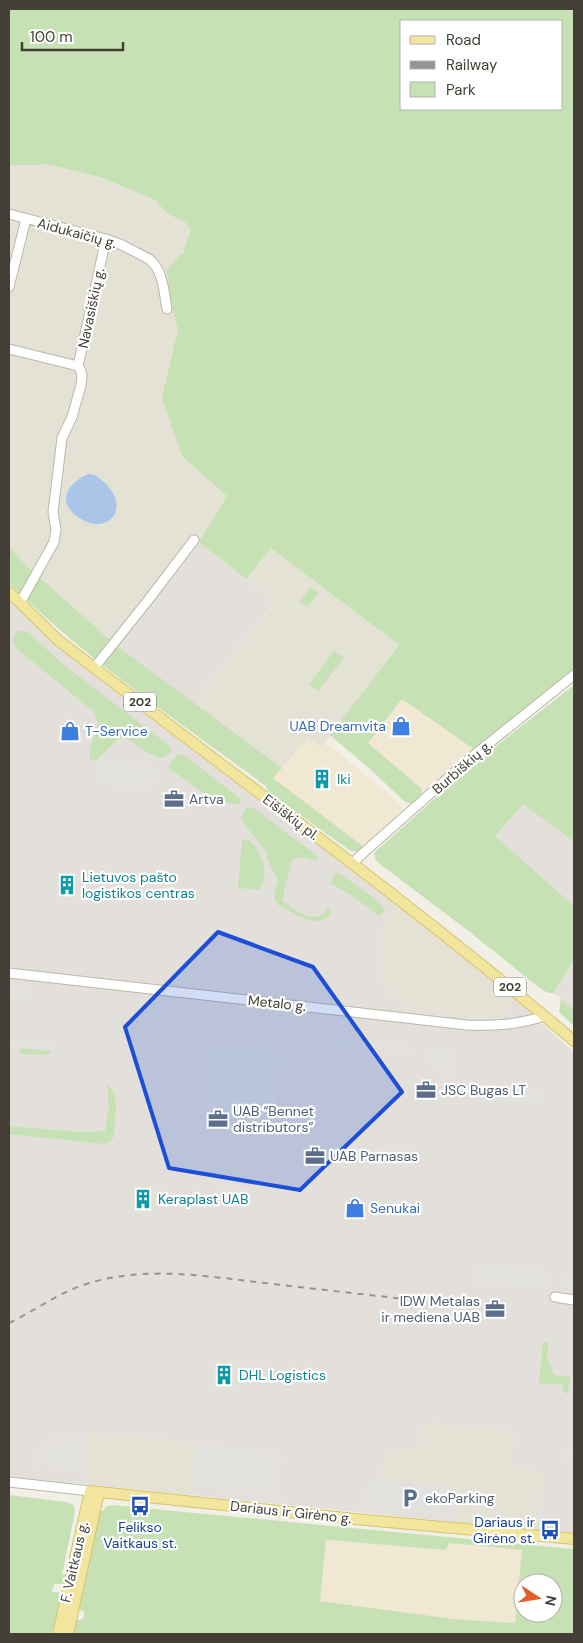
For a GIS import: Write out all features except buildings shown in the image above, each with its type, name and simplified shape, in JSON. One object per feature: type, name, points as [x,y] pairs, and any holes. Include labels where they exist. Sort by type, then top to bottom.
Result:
[{"type":"main road","name":"Eišiškių pl.","points":[[9,592],[58,640],[353,863],[522,996],[574,1041]]},
{"type":"main road","name":"Dariaus ir Girėno g.","points":[[94,1491],[574,1539]]},
{"type":"main road","name":"F. Vaitkaus g.","points":[[63,1633],[94,1491]]},
{"type":"street","name":"Aidukaičių g.","points":[[9,214],[106,239],[122,245],[153,262],[159,272],[167,309]]},
{"type":"street","points":[[9,287],[26,219]]},
{"type":"street","name":"Navasiškių g.","points":[[9,349],[78,366],[106,239]]},
{"type":"street","points":[[20,603],[54,542],[56,535],[53,512],[62,438],[72,416],[81,386],[82,376],[78,366]]},
{"type":"street","points":[[94,668],[194,540]]},
{"type":"street","name":"Burbiškių g.","points":[[353,863],[473,756],[574,675]]},
{"type":"street","name":"Metalo g.","points":[[9,973],[467,1025],[501,1026],[528,1022],[544,1016]]},
{"type":"street","points":[[555,1297],[574,1300]]},
{"type":"street","name":"Dariaus ir Girėno g.","points":[[9,1482],[94,1491]]},
{"type":"highlighted area","points":[[218,932],[313,967],[402,1092],[300,1190],[169,1168],[125,1027]]},
{"type":"shaded area","points":[[57,150],[88,164],[98,177],[155,200],[168,214],[185,222],[192,232],[167,285],[178,326],[178,416],[227,496],[199,542],[116,645],[29,568],[9,547],[9,165],[39,165]]},
{"type":"shaded area","points":[[199,542],[275,602],[194,703],[116,645]]},
{"type":"shaded area","points":[[271,548],[399,645],[321,748],[308,738],[282,768],[194,703],[275,603],[246,579]]},
{"type":"shaded area","points":[[9,599],[71,658],[397,904],[386,921],[386,927],[383,926],[380,958],[382,962],[381,978],[384,981],[389,997],[402,999],[401,1011],[501,1020],[514,999],[574,1052],[574,1533],[539,1531],[543,1472],[511,1468],[515,1432],[431,1423],[422,1424],[418,1449],[395,1447],[394,1455],[385,1454],[382,1480],[458,1488],[455,1522],[191,1495],[196,1447],[185,1446],[185,1442],[89,1432],[84,1484],[9,1477]]},
{"type":"shaded area","points":[[402,699],[475,750],[425,793],[368,743]]},
{"type":"shaded area","points":[[308,738],[321,747],[325,742],[404,809],[364,847],[273,778]]},
{"type":"shaded area","points":[[98,759],[155,766],[152,790],[95,783]]},
{"type":"shaded area","points":[[523,803],[574,842],[574,906],[494,837]]},
{"type":"shaded area","points":[[397,904],[444,940],[514,999],[501,1020],[400,1011],[389,997],[384,981],[381,978],[382,962],[380,958],[383,926]]},
{"type":"shaded area","points":[[574,959],[574,1010],[554,993]]},
{"type":"shaded area","points":[[9,984],[28,987],[27,1000],[9,998]]},
{"type":"shaded area","points":[[334,1038],[411,1046],[410,1052],[333,1044]]},
{"type":"shaded area","points":[[9,1039],[51,1044],[50,1051],[9,1046]]},
{"type":"shaded area","points":[[212,1043],[282,1050],[275,1115],[205,1108]]},
{"type":"shaded area","points":[[427,1048],[456,1053],[453,1079],[447,1079],[436,1064],[422,1062]]},
{"type":"shaded area","points":[[488,1086],[541,1091],[539,1104],[487,1099]]},
{"type":"shaded area","points":[[473,1263],[553,1272],[551,1289],[471,1281]]},
{"type":"shaded area","points":[[562,1273],[574,1274],[574,1289],[560,1288]]},
{"type":"shaded area","points":[[431,1423],[515,1432],[543,1472],[539,1531],[455,1522],[458,1488],[382,1480],[385,1454],[422,1424]]},
{"type":"shaded area","points":[[574,1423],[574,1461],[564,1461]]},
{"type":"shaded area","points":[[89,1432],[186,1442],[196,1447],[191,1495],[84,1484]]},
{"type":"shaded area","points":[[54,1434],[88,1438],[84,1473],[49,1469]]},
{"type":"shaded area","points":[[39,1442],[44,1442],[41,1471],[36,1471]]},
{"type":"shaded area","points":[[197,1444],[282,1453],[278,1494],[193,1487]]},
{"type":"shaded area","name":"ekoParking","points":[[369,1480],[458,1489],[453,1516],[361,1508]]},
{"type":"shaded area","points":[[326,1541],[446,1550],[448,1543],[522,1550],[520,1573],[513,1573],[513,1623],[453,1619],[320,1601]]},
{"type":"green space","points":[[9,9],[574,9],[574,672],[475,750],[402,699],[368,743],[422,789],[422,795],[412,804],[404,801],[330,735],[399,645],[271,548],[246,579],[199,542],[227,496],[182,456],[162,398],[178,330],[167,285],[169,282],[166,270],[183,253],[191,230],[185,222],[168,214],[155,200],[97,176],[42,163],[39,165],[9,165]]},
{"type":"green space","points":[[9,547],[29,568],[116,645],[282,768],[273,778],[364,847],[359,851],[351,851],[269,793],[266,786],[134,689],[70,638],[9,583]]},
{"type":"green space","points":[[311,587],[319,593],[307,607],[299,601]]},
{"type":"green space","points":[[19,631],[29,633],[65,666],[170,746],[171,752],[166,756],[155,756],[127,739],[119,738],[98,759],[94,761],[90,759],[90,747],[97,725],[94,712],[16,648],[13,642],[14,635]]},
{"type":"green space","points":[[334,651],[344,658],[318,691],[309,684]]},
{"type":"green space","points":[[574,685],[574,842],[523,804],[495,836],[574,906],[574,959],[554,993],[549,993],[542,990],[376,861],[374,853],[476,762]]},
{"type":"green space","points":[[178,754],[185,756],[241,799],[240,802],[238,804],[229,804],[211,797],[169,768]]},
{"type":"green space","points":[[252,807],[319,857],[313,860],[303,857],[292,859],[282,901],[299,912],[312,917],[324,914],[328,908],[331,912],[330,916],[321,921],[307,920],[278,905],[274,893],[278,881],[265,850],[242,821],[241,817],[245,809]]},
{"type":"green space","points":[[245,839],[256,847],[262,861],[264,878],[259,890],[239,888],[238,886],[242,841]]},
{"type":"green space","points":[[336,873],[341,874],[380,903],[385,910],[379,916],[351,895],[330,883]]},
{"type":"green space","points":[[561,999],[574,1010],[574,1026],[559,1012]]},
{"type":"green space","points":[[21,1048],[50,1051],[50,1054],[20,1054]]},
{"type":"green space","points":[[107,1085],[113,1090],[116,1103],[114,1136],[110,1142],[105,1144],[9,1134],[9,1126],[80,1132],[105,1131],[109,1106]]},
{"type":"green space","points":[[543,1342],[549,1343],[547,1358],[554,1375],[570,1377],[568,1394],[563,1391],[563,1385],[539,1383]]},
{"type":"green space","points":[[9,1495],[66,1502],[74,1505],[75,1512],[62,1574],[66,1575],[65,1582],[54,1584],[52,1592],[58,1592],[62,1597],[54,1630],[52,1630],[51,1634],[9,1634]]},
{"type":"green space","points":[[111,1505],[574,1549],[574,1634],[73,1634],[76,1621],[83,1619],[85,1612],[80,1610],[78,1606],[99,1511],[103,1511]],"holes":[[[328,1540],[446,1550],[449,1543],[522,1550],[520,1573],[563,1573],[563,1623],[513,1623],[453,1619],[320,1601],[326,1541]]]},
{"type":"water","points":[[89,474],[96,476],[105,483],[113,493],[116,512],[105,523],[96,524],[85,521],[74,514],[66,502],[68,490],[72,485]]},
{"type":"railway","points":[[9,1323],[64,1293],[83,1285],[128,1275],[196,1275],[412,1300]]},
{"type":"place","name":"UAB Dreamvita","points":[[401,726]]},
{"type":"place","name":"T-Service","points":[[70,731]]},
{"type":"place","name":"Iki","points":[[322,779]]},
{"type":"place","name":"Artva","points":[[174,799]]},
{"type":"place","name":"Lietuvos pašto logistikos centras","points":[[67,885]]},
{"type":"place","name":"JSC Bugas LT","points":[[426,1090]]},
{"type":"place","name":"UAB “Bennet distributors”","points":[[218,1119]]},
{"type":"place","name":"UAB Parnasas","points":[[315,1156]]},
{"type":"place","name":"Keraplast UAB","points":[[143,1199]]},
{"type":"place","name":"Senukai","points":[[355,1208]]},
{"type":"place","name":"IDW Metalas ir mediena UAB","points":[[495,1309]]},
{"type":"place","name":"DHL Logistics","points":[[224,1375]]},
{"type":"place","name":"ekoParking","points":[[410,1498]]},
{"type":"place","name":"Felikso Vaitkaus st.","points":[[140,1506]]},
{"type":"place","name":"Dariaus ir Girėno st.","points":[[550,1530]]}]
